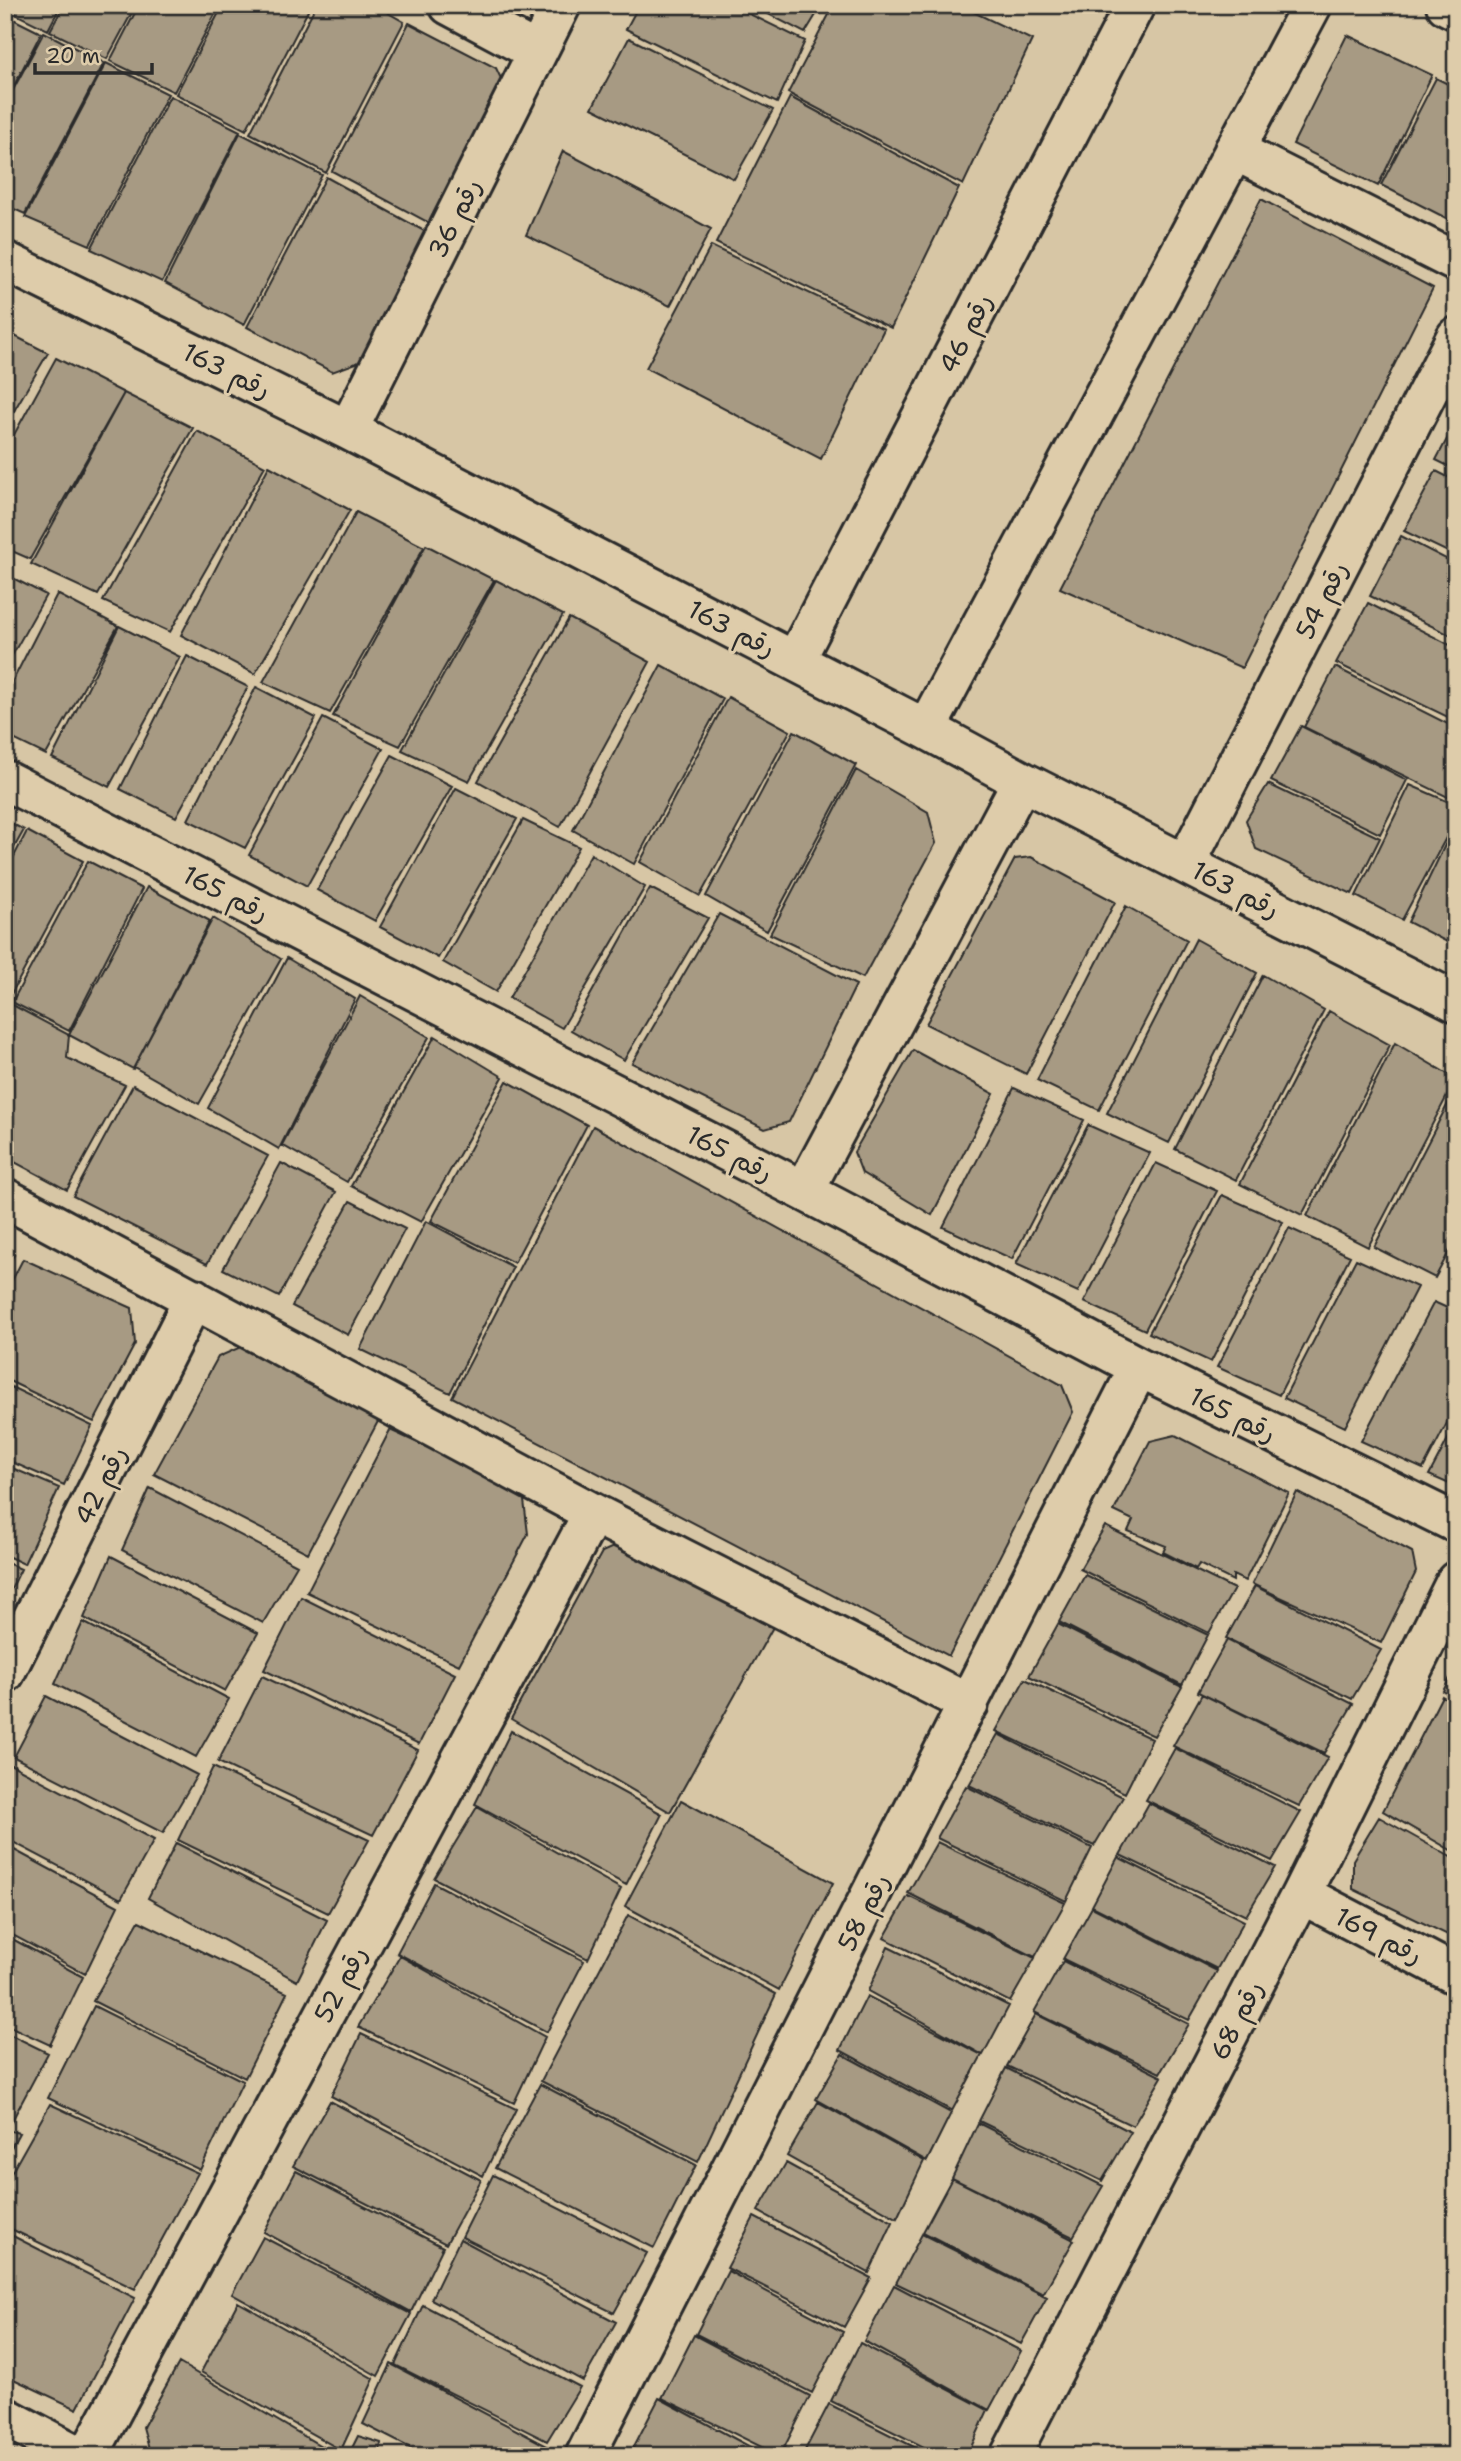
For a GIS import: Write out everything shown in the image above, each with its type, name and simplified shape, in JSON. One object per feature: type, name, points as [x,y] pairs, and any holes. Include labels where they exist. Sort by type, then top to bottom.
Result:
[{"type":"street","points":[[449,5],[537,52]]},
{"type":"street","name":"رقم 36","points":[[348,430],[561,5]]},
{"type":"street","name":"رقم 46","points":[[795,661],[1135,5]]},
{"type":"street","points":[[926,729],[1312,5]]},
{"type":"street","points":[[1446,5],[1456,10]]},
{"type":"street","points":[[1234,150],[1456,262]]},
{"type":"street","name":"رقم 163","points":[[5,261],[348,430],[1456,1002]]},
{"type":"street","name":"رقم 54","points":[[1186,863],[1456,337]]},
{"type":"street","name":"رقم 165","points":[[5,780],[804,1191],[1139,1367],[1456,1523]]},
{"type":"street","points":[[804,1191],[1022,780]]},
{"type":"street","points":[[5,1198],[593,1513],[969,1704]]},
{"type":"street","name":"رقم 42","points":[[5,1673],[194,1298]]},
{"type":"street","name":"رقم 58","points":[[585,2456],[1139,1367]]},
{"type":"street","name":"رقم 52","points":[[88,2456],[593,1513]]},
{"type":"street","name":"رقم 68","points":[[1010,2456],[1301,1894],[1456,1581]]},
{"type":"street","name":"رقم 169","points":[[1301,1894],[1456,1975]]},
{"type":"street","points":[[5,2417],[79,2456]]},
{"type":"building","points":[[5,5],[61,5],[48,30],[5,9]]},
{"type":"building","points":[[64,5],[136,5],[107,59],[50,31]]},
{"type":"building","points":[[139,5],[220,5],[174,92],[110,61]]},
{"type":"building","points":[[223,5],[311,5],[246,130],[176,94]]},
{"type":"building","points":[[316,5],[374,5],[404,22],[326,173],[250,133]]},
{"type":"building","points":[[639,5],[731,5],[805,41],[777,103],[626,29]]},
{"type":"building","points":[[751,5],[822,5],[805,33]]},
{"type":"building","points":[[834,5],[959,5],[1032,40],[963,185],[788,93]]},
{"type":"building","points":[[5,15],[41,33],[5,103]]},
{"type":"building","points":[[409,23],[496,68],[504,85],[431,224],[332,171]]},
{"type":"building","points":[[44,32],[104,63],[25,214],[5,205],[5,105]]},
{"type":"building","points":[[1347,35],[1432,75],[1378,186],[1293,144]]},
{"type":"building","points":[[629,38],[773,110],[734,179],[592,108]]},
{"type":"building","points":[[106,63],[168,94],[90,245],[25,217]]},
{"type":"building","points":[[1436,78],[1456,88],[1456,223],[1381,185]]},
{"type":"building","points":[[170,96],[240,131],[162,282],[91,249]]},
{"type":"building","points":[[790,97],[959,188],[891,328],[716,243]]},
{"type":"building","points":[[240,133],[322,175],[244,325],[165,283]]},
{"type":"building","points":[[563,151],[711,229],[670,306],[526,235]]},
{"type":"building","points":[[326,177],[426,232],[362,361],[332,372],[247,327]]},
{"type":"building","points":[[1261,199],[1433,288],[1242,668],[1060,588]]},
{"type":"building","points":[[711,246],[884,329],[821,459],[646,368]]},
{"type":"building","points":[[5,331],[48,353],[5,426]]},
{"type":"building","points":[[56,358],[124,393],[30,559],[5,548],[5,451]]},
{"type":"building","points":[[124,393],[193,428],[98,595],[31,564]]},
{"type":"building","points":[[1456,422],[1456,470],[1436,460]]},
{"type":"building","points":[[197,431],[265,466],[170,632],[103,601]]},
{"type":"building","points":[[269,466],[350,510],[255,674],[181,635]]},
{"type":"building","points":[[1436,471],[1456,481],[1456,556],[1404,531]]},
{"type":"building","points":[[356,512],[424,547],[330,713],[263,682]]},
{"type":"building","points":[[1401,536],[1456,564],[1456,638],[1370,596]]},
{"type":"building","points":[[426,545],[494,580],[400,746],[333,716]]},
{"type":"building","points":[[5,574],[46,595],[5,668]]},
{"type":"building","points":[[496,580],[563,615],[469,781],[402,750]]},
{"type":"building","points":[[57,594],[118,626],[46,755],[5,735],[5,696]]},
{"type":"building","points":[[1368,603],[1456,648],[1456,721],[1336,663]]},
{"type":"building","points":[[569,618],[650,662],[560,827],[478,781]]},
{"type":"building","points":[[119,626],[180,657],[109,787],[52,758]]},
{"type":"building","points":[[187,656],[248,687],[176,817],[120,789]]},
{"type":"building","points":[[661,665],[723,699],[634,864],[573,830]]},
{"type":"building","points":[[1335,667],[1456,728],[1454,800],[1304,727]]},
{"type":"building","points":[[256,687],[316,718],[245,848],[188,820]]},
{"type":"building","points":[[728,697],[790,731],[700,896],[640,862]]},
{"type":"building","points":[[323,718],[383,749],[307,886],[249,855]]},
{"type":"building","points":[[1301,726],[1407,780],[1380,834],[1271,781]]},
{"type":"building","points":[[794,731],[856,765],[767,931],[706,896]]},
{"type":"building","points":[[392,755],[452,786],[375,921],[317,890]]},
{"type":"building","points":[[856,770],[928,812],[936,843],[863,978],[770,934]]},
{"type":"building","points":[[1268,784],[1380,838],[1352,894],[1256,849],[1246,820]]},
{"type":"building","points":[[1410,785],[1456,805],[1456,819],[1402,920],[1356,896]]},
{"type":"building","points":[[456,788],[517,819],[438,958],[380,927]]},
{"type":"building","points":[[5,820],[24,830],[5,864]]},
{"type":"building","points":[[523,820],[579,847],[496,992],[443,962]]},
{"type":"building","points":[[1456,822],[1456,940],[1453,945],[1408,922]]},
{"type":"building","points":[[27,831],[83,861],[9,998],[5,996],[5,874]]},
{"type":"building","points":[[591,854],[645,887],[562,1028],[509,998]]},
{"type":"building","points":[[1031,857],[1115,902],[1026,1074],[926,1024],[1015,859]]},
{"type":"building","points":[[88,861],[142,889],[69,1031],[12,1002]]},
{"type":"building","points":[[147,887],[210,921],[133,1069],[69,1035]]},
{"type":"building","points":[[650,888],[708,918],[624,1060],[571,1030]]},
{"type":"building","points":[[1126,906],[1187,940],[1099,1110],[1037,1080]]},
{"type":"building","points":[[719,914],[856,985],[789,1122],[765,1129],[632,1063]]},
{"type":"building","points":[[213,918],[281,959],[199,1104],[134,1067]]},
{"type":"building","points":[[1196,939],[1257,973],[1169,1143],[1107,1113]]},
{"type":"building","points":[[287,958],[355,999],[279,1149],[208,1108]]},
{"type":"building","points":[[1263,975],[1324,1010],[1236,1180],[1175,1149]]},
{"type":"building","points":[[360,996],[429,1037],[347,1182],[282,1145]]},
{"type":"building","points":[[5,1001],[69,1035],[67,1058],[125,1085],[67,1190],[5,1157]]},
{"type":"building","points":[[1329,1011],[1390,1045],[1302,1215],[1240,1184]]},
{"type":"building","points":[[435,1036],[503,1077],[421,1222],[351,1186]]},
{"type":"building","points":[[1395,1043],[1456,1079],[1368,1247],[1307,1216]]},
{"type":"building","points":[[913,1050],[994,1094],[932,1215],[862,1173],[854,1152]]},
{"type":"building","points":[[507,1081],[587,1125],[514,1263],[431,1221]]},
{"type":"building","points":[[133,1085],[268,1156],[207,1264],[73,1196]]},
{"type":"building","points":[[1014,1088],[1084,1120],[1012,1259],[943,1227]]},
{"type":"building","points":[[1456,1088],[1456,1239],[1435,1278],[1374,1247]]},
{"type":"building","points":[[1088,1125],[1150,1153],[1078,1292],[1016,1264]]},
{"type":"building","points":[[593,1126],[1062,1385],[1073,1412],[949,1656],[452,1397]]},
{"type":"building","points":[[281,1163],[336,1192],[279,1297],[223,1269]]},
{"type":"building","points":[[1156,1163],[1217,1191],[1145,1330],[1084,1302]]},
{"type":"building","points":[[1222,1195],[1283,1222],[1211,1362],[1149,1333]]},
{"type":"building","points":[[350,1201],[405,1229],[348,1335],[292,1306]]},
{"type":"building","points":[[426,1221],[513,1267],[450,1393],[360,1349]]},
{"type":"building","points":[[1289,1228],[1350,1256],[1279,1395],[1217,1367]]},
{"type":"building","points":[[5,1251],[14,1255],[5,1272]]},
{"type":"building","points":[[23,1259],[132,1308],[135,1344],[94,1422],[5,1379],[5,1294]]},
{"type":"building","points":[[1356,1259],[1417,1287],[1345,1427],[1284,1398]]},
{"type":"building","points":[[1434,1302],[1456,1312],[1456,1406],[1423,1469],[1361,1441]]},
{"type":"building","points":[[245,1345],[382,1414],[308,1553],[154,1474],[218,1357]]},
{"type":"building","points":[[5,1384],[92,1426],[64,1485],[5,1459]]},
{"type":"building","points":[[1456,1424],[1456,1487],[1429,1475]]},
{"type":"building","points":[[390,1430],[523,1492],[528,1534],[459,1665],[307,1592]]},
{"type":"building","points":[[1175,1435],[1289,1493],[1245,1581],[1233,1575],[1233,1581],[1199,1564],[1196,1569],[1163,1552],[1166,1546],[1128,1531],[1133,1520],[1114,1511],[1150,1441]]},
{"type":"building","points":[[5,1465],[59,1488],[24,1564],[5,1555]]},
{"type":"building","points":[[150,1488],[297,1565],[263,1623],[122,1550]]},
{"type":"building","points":[[1297,1492],[1412,1552],[1416,1572],[1381,1643],[1252,1584]]},
{"type":"building","points":[[1105,1526],[1234,1589],[1209,1633],[1080,1569]]},
{"type":"building","points":[[620,1544],[773,1627],[670,1812],[511,1719],[602,1552]]},
{"type":"building","points":[[111,1556],[258,1633],[225,1691],[84,1618]]},
{"type":"building","points":[[5,1562],[21,1569],[5,1602]]},
{"type":"building","points":[[1085,1575],[1208,1635],[1182,1685],[1059,1622]]},
{"type":"building","points":[[1255,1586],[1381,1650],[1352,1699],[1226,1638]]},
{"type":"building","points":[[301,1597],[455,1674],[419,1744],[264,1670]]},
{"type":"building","points":[[83,1622],[229,1699],[196,1757],[55,1684]]},
{"type":"building","points":[[1058,1624],[1182,1687],[1154,1736],[1029,1676]]},
{"type":"building","points":[[1227,1640],[1353,1704],[1324,1753],[1198,1692]]},
{"type":"building","points":[[1456,1667],[1456,1699],[1443,1691]]},
{"type":"building","points":[[262,1676],[418,1750],[373,1835],[218,1762]]},
{"type":"building","points":[[1025,1679],[1152,1739],[1125,1793],[996,1731]]},
{"type":"building","points":[[1202,1694],[1328,1757],[1299,1806],[1173,1746]]},
{"type":"building","points":[[46,1696],[197,1775],[163,1833],[14,1757]]},
{"type":"building","points":[[1442,1696],[1456,1704],[1456,1853],[1383,1811]]},
{"type":"building","points":[[511,1731],[662,1814],[626,1885],[475,1804]]},
{"type":"building","points":[[998,1734],[1123,1797],[1094,1846],[969,1785]]},
{"type":"building","points":[[1175,1748],[1301,1812],[1272,1861],[1146,1800]]},
{"type":"building","points":[[8,1763],[154,1840],[121,1899],[5,1838],[5,1769]]},
{"type":"building","points":[[213,1767],[369,1840],[328,1913],[178,1840]]},
{"type":"building","points":[[966,1786],[1092,1848],[1066,1901],[937,1838]]},
{"type":"building","points":[[681,1800],[833,1883],[779,1990],[625,1906]]},
{"type":"building","points":[[1149,1803],[1275,1867],[1246,1916],[1120,1855]]},
{"type":"building","points":[[477,1807],[621,1889],[588,1959],[434,1878]]},
{"type":"building","points":[[1379,1817],[1456,1860],[1456,1939],[1353,1889],[1353,1860]]},
{"type":"building","points":[[937,1842],[1065,1903],[1035,1957],[908,1893]]},
{"type":"building","points":[[176,1843],[327,1920],[297,1981],[148,1898]]},
{"type":"building","points":[[5,1845],[118,1906],[85,1974],[5,1931]]},
{"type":"building","points":[[1118,1857],[1244,1921],[1217,1969],[1092,1906]]},
{"type":"building","points":[[434,1883],[584,1961],[547,2032],[397,1953]]},
{"type":"building","points":[[908,1896],[1035,1958],[1010,2002],[884,1938]]},
{"type":"building","points":[[1092,1907],[1217,1971],[1189,2020],[1063,1959]]},
{"type":"building","points":[[628,1915],[776,1994],[698,2162],[541,2081]]},
{"type":"building","points":[[139,1921],[287,1993],[245,2078],[93,2001]]},
{"type":"building","points":[[5,1935],[83,1977],[50,2045],[5,2024]]},
{"type":"building","points":[[888,1947],[1009,2006],[983,2055],[868,1991]]},
{"type":"building","points":[[400,1956],[545,2037],[514,2103],[358,2027]]},
{"type":"building","points":[[1063,1961],[1189,2024],[1160,2073],[1034,2012]]},
{"type":"building","points":[[867,1996],[982,2055],[952,2111],[840,2050]]},
{"type":"building","points":[[94,2006],[243,2081],[200,2170],[48,2098]]},
{"type":"building","points":[[1036,2014],[1162,2077],[1133,2126],[1007,2066]]},
{"type":"building","points":[[5,2032],[48,2053],[7,2130],[19,2133],[5,2159]]},
{"type":"building","points":[[361,2034],[516,2109],[483,2176],[331,2096]]},
{"type":"building","points":[[842,2054],[951,2113],[927,2161],[816,2099]]},
{"type":"building","points":[[1006,2068],[1131,2132],[1102,2181],[979,2121]]},
{"type":"building","points":[[540,2084],[696,2165],[654,2248],[495,2168]]},
{"type":"building","points":[[330,2101],[481,2180],[446,2244],[293,2166]]},
{"type":"building","points":[[818,2102],[924,2161],[897,2218],[787,2156]]},
{"type":"building","points":[[50,2104],[198,2173],[135,2289],[5,2226],[5,2184]]},
{"type":"building","points":[[978,2123],[1103,2186],[1073,2237],[952,2178]]},
{"type":"building","points":[[786,2163],[893,2222],[869,2273],[758,2211]]},
{"type":"building","points":[[296,2171],[443,2247],[411,2312],[264,2232]]},
{"type":"building","points":[[493,2175],[647,2253],[614,2313],[462,2237]]},
{"type":"building","points":[[952,2178],[1074,2240],[1043,2294],[923,2232]]},
{"type":"building","points":[[754,2217],[871,2278],[844,2327],[727,2268]]},
{"type":"building","points":[[5,2232],[135,2298],[77,2409],[5,2375]]},
{"type":"building","points":[[922,2234],[1047,2297],[1021,2344],[896,2283]]},
{"type":"building","points":[[263,2237],[411,2314],[378,2376],[232,2294]]},
{"type":"building","points":[[460,2239],[616,2322],[583,2381],[431,2299]]},
{"type":"building","points":[[728,2271],[843,2332],[812,2393],[696,2334]]},
{"type":"building","points":[[894,2285],[1021,2351],[989,2410],[864,2341]]},
{"type":"building","points":[[238,2302],[374,2379],[341,2450],[201,2372]]},
{"type":"building","points":[[423,2305],[580,2387],[547,2441],[395,2365]]},
{"type":"building","points":[[694,2335],[810,2396],[780,2456],[662,2398]]},
{"type":"building","points":[[860,2343],[988,2410],[967,2456],[942,2456],[831,2401]]},
{"type":"building","points":[[179,2363],[326,2449],[323,2456],[151,2456],[143,2427]]},
{"type":"building","points":[[391,2364],[547,2446],[541,2456],[426,2456],[363,2424]]},
{"type":"building","points":[[659,2398],[767,2456],[629,2456]]},
{"type":"building","points":[[829,2404],[932,2456],[802,2456]]},
{"type":"building","points":[[358,2436],[381,2443],[380,2452],[386,2456],[348,2456]]},
{"type":"building","points":[[5,2446],[12,2450],[25,2456],[5,2456]]}]
